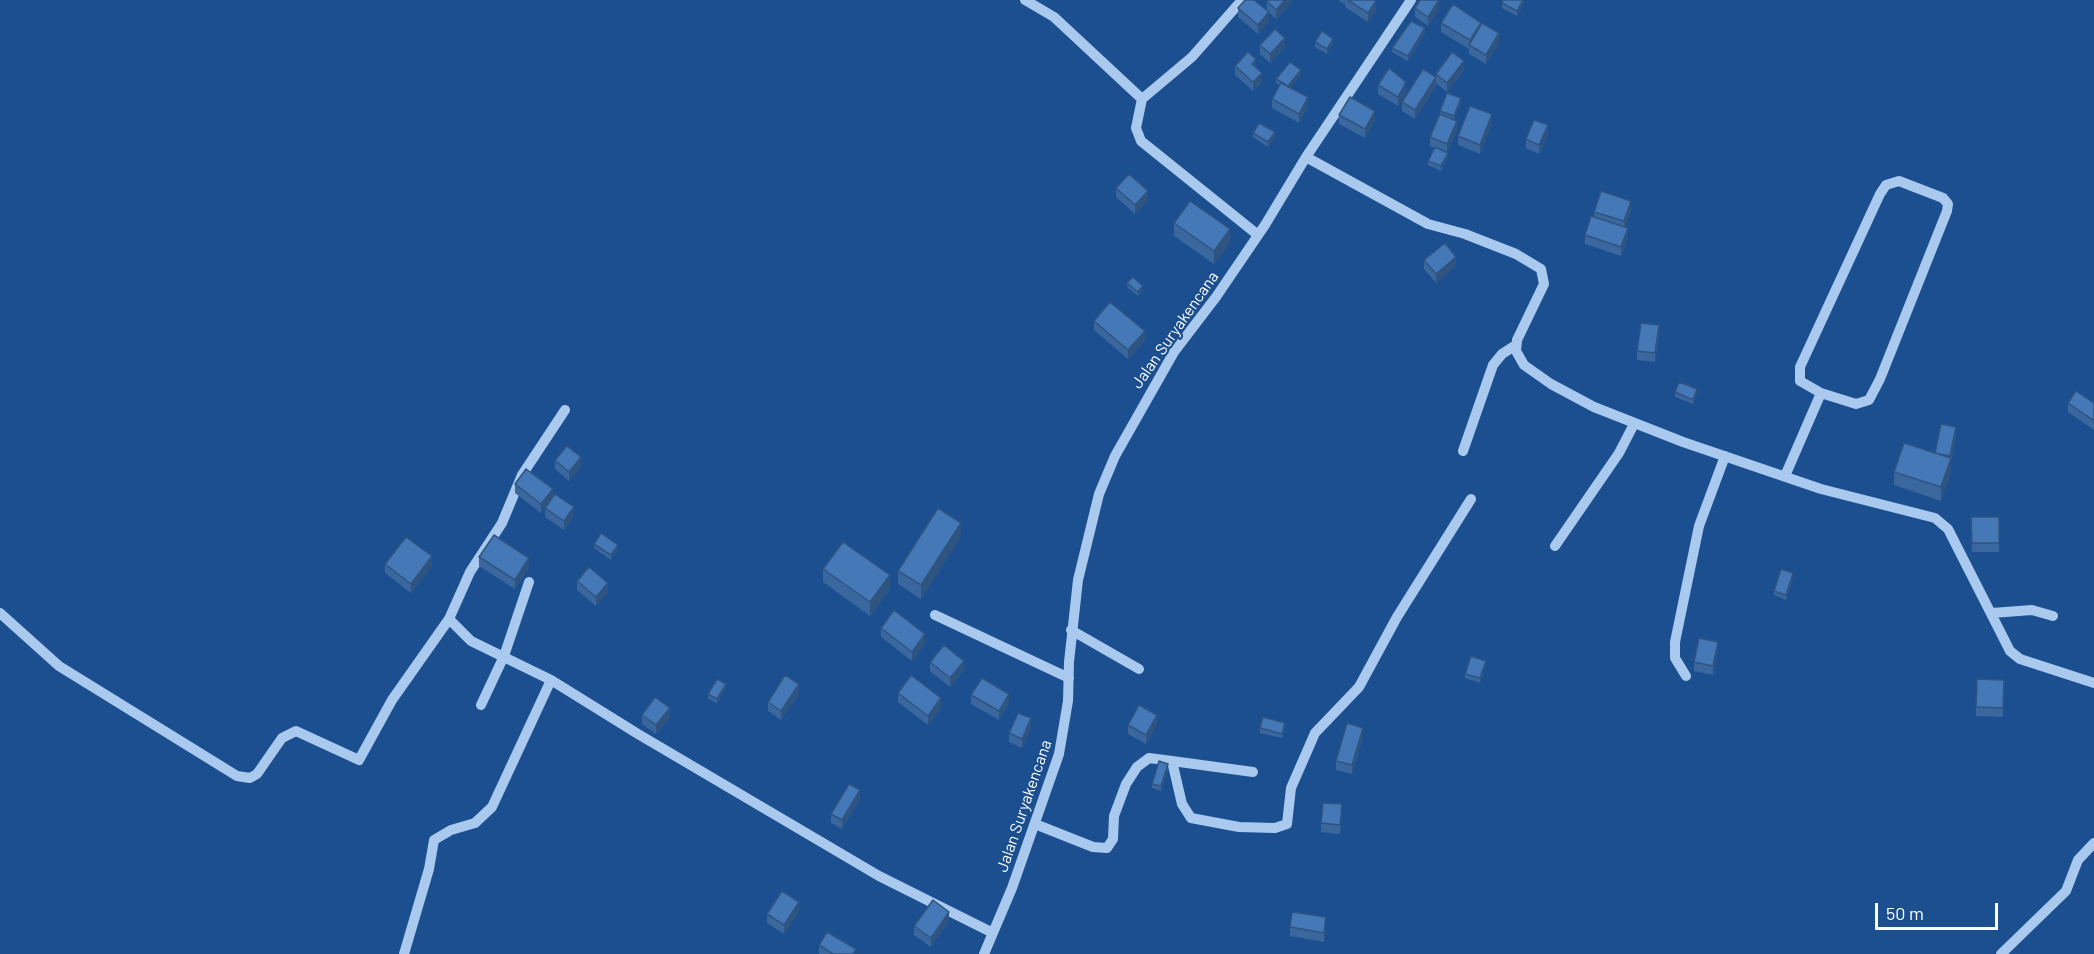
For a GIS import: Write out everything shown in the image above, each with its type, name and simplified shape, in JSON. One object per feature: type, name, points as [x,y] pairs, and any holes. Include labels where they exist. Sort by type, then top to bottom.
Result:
[{"type":"street","points":[[1025,0],[1054,17],[1142,99]]},
{"type":"street","points":[[1242,0],[1192,57],[1142,99],[1136,129],[1141,141],[1258,236]]},
{"type":"street","name":"Jalan Suryakencana","points":[[984,954],[1035,824],[1063,737],[1071,630],[1085,546],[1100,494],[1115,456],[1174,352],[1258,236],[1306,157],[1411,0]]},
{"type":"street","points":[[1306,157],[1428,224],[1465,234],[1516,254],[1541,269],[1544,284],[1516,345],[1502,354],[1493,365],[1463,451]]},
{"type":"street","points":[[1899,181],[1943,198],[1948,204],[1947,212],[1880,379],[1869,400],[1856,404],[1821,393],[1800,381],[1800,367],[1880,194],[1886,185],[1899,181]]},
{"type":"street","points":[[1516,345],[1518,357],[1524,365],[1551,384],[1634,424],[1853,498],[1898,507],[1935,518],[1948,529],[2010,651],[2016,656],[2094,683]]},
{"type":"street","points":[[1785,476],[1821,393]]},
{"type":"street","points":[[0,614],[59,666],[244,778],[257,774],[282,738],[290,732],[302,732],[359,760],[392,700],[449,619],[471,572],[502,523],[522,475],[565,410]]},
{"type":"street","points":[[1556,546],[1618,453],[1634,424]]},
{"type":"street","points":[[1686,676],[1675,658],[1675,642],[1699,526],[1725,456]]},
{"type":"street","points":[[1172,761],[1182,804],[1191,818],[1239,827],[1275,828],[1287,824],[1291,788],[1315,733],[1359,687],[1398,617],[1471,499]]},
{"type":"street","points":[[481,705],[504,656],[529,582]]},
{"type":"street","points":[[1992,613],[2032,610],[2053,616]]},
{"type":"street","points":[[936,615],[1069,678]]},
{"type":"street","points":[[449,619],[471,641],[551,680],[879,876],[993,933]]},
{"type":"street","points":[[1071,630],[1139,669]]},
{"type":"street","points":[[404,954],[429,869],[434,840],[451,830],[475,823],[492,807],[551,680]]},
{"type":"street","points":[[1035,824],[1093,847],[1107,848],[1113,840],[1117,804],[1131,774],[1149,758],[1252,772]]},
{"type":"street","points":[[2001,954],[2066,891],[2078,860],[2094,843]]},
{"type":"building","points":[[1245,0],[1254,0],[1269,12],[1258,25],[1238,8]]},
{"type":"building","points":[[1268,0],[1285,0],[1276,10]]},
{"type":"building","points":[[1348,0],[1374,0],[1376,1],[1368,13]]},
{"type":"building","points":[[1420,0],[1439,0],[1428,17],[1415,8]]},
{"type":"building","points":[[1503,0],[1523,0],[1517,11],[1502,3]]},
{"type":"building","points":[[1453,4],[1481,23],[1470,40],[1441,23]]},
{"type":"building","points":[[1411,21],[1425,28],[1408,56],[1392,48]]},
{"type":"building","points":[[1482,23],[1499,33],[1486,55],[1469,45]]},
{"type":"building","points":[[1275,29],[1285,38],[1270,54],[1260,45]]},
{"type":"building","points":[[1322,31],[1333,39],[1327,49],[1315,42]]},
{"type":"building","points":[[1248,52],[1256,59],[1252,64],[1262,73],[1253,82],[1235,66]]},
{"type":"building","points":[[1452,52],[1464,61],[1447,83],[1436,74]]},
{"type":"building","points":[[1290,62],[1301,70],[1288,86],[1276,79]]},
{"type":"building","points":[[1389,68],[1406,82],[1398,97],[1378,85]]},
{"type":"building","points":[[1423,69],[1436,77],[1415,110],[1402,102]]},
{"type":"building","points":[[1281,83],[1308,97],[1299,114],[1272,99]]},
{"type":"building","points":[[1447,93],[1461,98],[1454,116],[1440,111]]},
{"type":"building","points":[[1350,97],[1375,111],[1365,129],[1339,115]]},
{"type":"building","points":[[1470,106],[1492,114],[1480,145],[1458,136]]},
{"type":"building","points":[[1440,114],[1457,121],[1447,144],[1430,137]]},
{"type":"building","points":[[1534,120],[1548,125],[1539,145],[1526,139]]},
{"type":"building","points":[[1259,123],[1275,132],[1268,142],[1253,133]]},
{"type":"building","points":[[1435,147],[1448,153],[1441,166],[1428,161]]},
{"type":"building","points":[[1129,174],[1148,191],[1135,205],[1116,188]]},
{"type":"building","points":[[1601,191],[1631,201],[1624,221],[1594,212]]},
{"type":"building","points":[[1190,201],[1230,229],[1214,251],[1174,223]]},
{"type":"building","points":[[1591,216],[1628,228],[1621,247],[1585,235]]},
{"type":"building","points":[[1445,243],[1456,257],[1436,274],[1424,260]]},
{"type":"building","points":[[1133,277],[1143,286],[1138,292],[1127,283]]},
{"type":"building","points":[[1110,302],[1145,331],[1128,350],[1094,321]]},
{"type":"building","points":[[1641,323],[1659,325],[1655,353],[1637,351]]},
{"type":"building","points":[[1679,382],[1697,389],[1693,400],[1675,392]]},
{"type":"building","points":[[2076,391],[2094,403],[2094,421],[2068,403]]},
{"type":"building","points":[[1941,424],[1956,427],[1950,456],[1935,453]]},
{"type":"building","points":[[1904,443],[1951,458],[1941,487],[1894,472]]},
{"type":"building","points":[[567,446],[581,457],[569,472],[555,460]]},
{"type":"building","points":[[526,469],[553,489],[541,504],[515,484]]},
{"type":"building","points":[[555,494],[574,507],[564,521],[545,508]]},
{"type":"building","points":[[938,508],[961,523],[921,585],[898,571]]},
{"type":"building","points":[[1971,517],[1999,517],[1999,543],[1972,543]]},
{"type":"building","points":[[601,533],[618,545],[611,555],[594,544]]},
{"type":"building","points":[[494,535],[529,558],[515,580],[479,557]]},
{"type":"building","points":[[406,537],[432,556],[411,584],[385,564]]},
{"type":"building","points":[[843,542],[890,575],[870,602],[823,569]]},
{"type":"building","points":[[589,567],[608,583],[596,597],[577,581]]},
{"type":"building","points":[[1781,569],[1793,573],[1786,595],[1774,591]]},
{"type":"building","points":[[894,610],[925,634],[912,652],[881,628]]},
{"type":"building","points":[[1699,638],[1718,642],[1713,666],[1694,662]]},
{"type":"building","points":[[944,645],[964,661],[950,678],[930,662]]},
{"type":"building","points":[[1471,656],[1486,661],[1480,678],[1465,674]]},
{"type":"building","points":[[785,675],[799,684],[781,711],[768,702]]},
{"type":"building","points":[[911,675],[941,698],[928,716],[898,693]]},
{"type":"building","points":[[982,678],[1009,694],[999,711],[971,695]]},
{"type":"building","points":[[717,679],[726,684],[717,699],[708,694]]},
{"type":"building","points":[[1977,679],[2004,680],[2003,708],[1976,707]]},
{"type":"building","points":[[655,697],[670,708],[656,725],[642,715]]},
{"type":"building","points":[[1139,705],[1157,715],[1146,735],[1128,725]]},
{"type":"building","points":[[1018,713],[1031,718],[1022,739],[1009,733]]},
{"type":"building","points":[[1263,717],[1285,723],[1282,734],[1260,728]]},
{"type":"building","points":[[1347,723],[1363,728],[1352,765],[1336,761]]},
{"type":"building","points":[[1159,761],[1168,764],[1161,786],[1152,784]]},
{"type":"building","points":[[849,784],[860,790],[842,820],[831,814]]},
{"type":"building","points":[[1323,803],[1342,804],[1340,825],[1321,823]]},
{"type":"building","points":[[782,891],[799,902],[784,925],[767,914]]},
{"type":"building","points":[[933,900],[949,912],[931,938],[914,926]]},
{"type":"building","points":[[1292,912],[1326,917],[1324,933],[1290,927]]},
{"type":"building","points":[[827,932],[856,949],[853,954],[833,954],[819,945]]}]
